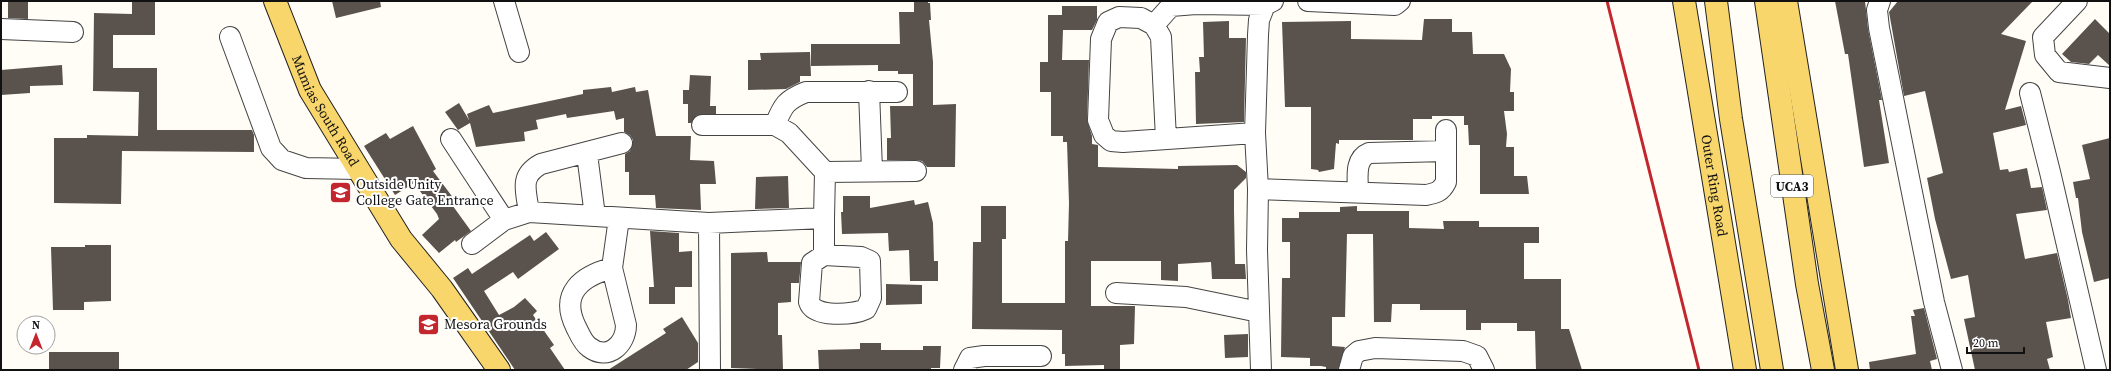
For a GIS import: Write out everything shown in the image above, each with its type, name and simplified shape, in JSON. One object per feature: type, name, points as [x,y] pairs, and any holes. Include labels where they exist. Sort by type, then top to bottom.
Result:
[{"type":"main road","name":"Mumias South Road","points":[[275,1],[310,90],[402,239],[442,289],[498,370]]},
{"type":"main road","name":"Outer Ring Road","points":[[1684,1],[1745,370]]},
{"type":"main road","name":"Outer Ring Road","points":[[1716,1],[1731,119],[1772,370]]},
{"type":"main road","name":"UCA3","points":[[1766,1],[1807,284],[1822,370]]},
{"type":"main road","name":"UCA3","points":[[1786,1],[1847,370]]},
{"type":"street","points":[[504,1],[519,52]]},
{"type":"street","points":[[1308,1],[1396,5],[1400,1]]},
{"type":"street","points":[[1880,1],[1877,10],[1879,28],[1934,302],[1952,370]]},
{"type":"street","points":[[2077,1],[2043,37],[2045,55],[2059,72],[2110,78]]},
{"type":"street","points":[[1154,25],[1171,6],[1196,4],[1269,3]]},
{"type":"street","points":[[1261,370],[1258,189],[1255,133],[1259,20],[1269,3]]},
{"type":"street","points":[[1166,139],[1161,37],[1154,25],[1141,18],[1119,17],[1108,22],[1101,38],[1098,120],[1104,135],[1111,141],[1166,139],[1255,133]]},
{"type":"street","points":[[1,29],[73,32]]},
{"type":"street","points":[[230,37],[271,148],[282,160],[306,168],[358,169]]},
{"type":"street","points":[[869,91],[872,170]]},
{"type":"street","points":[[775,124],[782,106],[792,98],[806,92],[897,92]]},
{"type":"street","points":[[2030,93],[2096,370]]},
{"type":"street","points":[[702,126],[775,124],[789,133],[825,172],[824,255]]},
{"type":"street","points":[[1258,189],[1426,195],[1435,193],[1442,190],[1446,182],[1446,130]]},
{"type":"street","points":[[451,139],[504,220]]},
{"type":"street","points":[[529,212],[525,186],[527,176],[531,170],[541,164],[587,154],[622,143]]},
{"type":"street","points":[[1358,192],[1359,161],[1364,155],[1369,153],[1445,151]]},
{"type":"street","points":[[587,154],[595,216]]},
{"type":"street","points":[[825,172],[872,170],[916,172]]},
{"type":"street","points":[[472,244],[504,220],[529,212],[709,223],[824,218]]},
{"type":"street","points":[[612,268],[619,218]]},
{"type":"street","points":[[709,223],[710,370]]},
{"type":"street","points":[[1116,293],[1186,297],[1259,312]]},
{"type":"street","points":[[1349,370],[1353,356],[1359,351],[1375,348],[1463,351],[1477,356],[1484,370]]},
{"type":"street","points":[[964,370],[970,358],[984,356],[1041,356]]},
{"type":"building","points":[[8,1],[28,1],[28,19],[8,18]]},
{"type":"building","points":[[132,1],[155,1],[155,35],[113,35],[113,68],[157,68],[157,130],[252,130],[254,135],[254,152],[122,151],[121,204],[54,203],[54,138],[87,138],[87,135],[138,136],[139,92],[93,91],[94,13],[132,14]]},
{"type":"building","points":[[332,1],[380,1],[381,7],[336,18]]},
{"type":"building","points":[[914,1],[928,1],[928,3],[930,3],[931,20],[929,20],[933,62],[933,105],[956,104],[955,167],[927,167],[922,161],[916,160],[887,160],[887,138],[891,138],[890,106],[913,106],[913,74],[898,74],[898,71],[878,71],[878,65],[811,66],[811,44],[900,44],[899,12],[914,12]]},
{"type":"building","points":[[1835,1],[1865,1],[1868,29],[1882,100],[1879,100],[1889,163],[1864,167],[1848,54],[1845,54]]},
{"type":"building","points":[[1898,1],[2033,1],[2001,34],[2026,41],[2005,110],[2021,106],[2026,125],[1993,133],[2000,170],[2008,169],[2009,172],[2027,168],[2031,188],[2042,187],[2047,210],[2016,214],[2025,259],[2057,253],[2068,300],[2071,318],[2046,322],[2053,357],[2047,359],[2050,370],[1975,370],[1964,319],[1975,317],[1968,275],[1951,279],[1935,219],[1927,178],[1943,173],[1925,91],[1904,96],[1889,12]]},
{"type":"building","points":[[1062,6],[1097,6],[1097,20],[1092,30],[1063,30],[1062,60],[1089,60],[1087,120],[1092,136],[1092,144],[1098,145],[1098,167],[1178,169],[1178,166],[1237,165],[1246,172],[1246,178],[1234,190],[1234,211],[1235,264],[1245,264],[1246,279],[1212,279],[1211,262],[1178,264],[1178,281],[1161,280],[1161,261],[1091,261],[1091,306],[1135,306],[1134,344],[1120,345],[1120,370],[1104,370],[1104,365],[1065,366],[1065,354],[1062,354],[1062,330],[972,329],[973,242],[981,242],[981,206],[1006,206],[1006,239],[1002,239],[1002,303],[1065,303],[1065,241],[1068,241],[1069,203],[1067,142],[1063,142],[1063,136],[1051,136],[1051,92],[1040,92],[1040,62],[1048,62],[1048,15],[1062,15]]},
{"type":"building","points":[[1424,19],[1452,19],[1452,32],[1472,32],[1473,54],[1504,54],[1511,69],[1510,92],[1514,92],[1514,111],[1504,111],[1507,134],[1506,147],[1514,147],[1514,176],[1527,176],[1529,194],[1480,194],[1480,145],[1469,145],[1468,125],[1464,125],[1464,116],[1432,116],[1432,119],[1413,119],[1413,140],[1339,140],[1339,144],[1336,143],[1334,169],[1319,172],[1318,170],[1311,169],[1311,107],[1285,107],[1282,22],[1351,21],[1351,39],[1422,40]]},
{"type":"building","points":[[2095,19],[2110,34],[2110,66],[2098,55],[2089,64],[2071,62],[2062,54]]},
{"type":"building","points":[[1229,21],[1229,38],[1246,38],[1244,122],[1196,124],[1195,72],[1200,72],[1199,57],[1204,57],[1203,22]]},
{"type":"building","points":[[810,52],[811,76],[800,76],[800,82],[786,89],[748,90],[748,60],[761,60],[760,53]]},
{"type":"building","points":[[62,65],[63,85],[30,86],[30,93],[1,95],[1,70]]},
{"type":"building","points":[[690,75],[711,76],[710,106],[716,106],[716,114],[697,115],[691,123],[688,123],[688,104],[683,104],[683,90],[689,90]]},
{"type":"building","points":[[611,87],[612,92],[635,87],[636,92],[648,90],[656,136],[691,136],[690,160],[714,161],[716,184],[700,184],[701,210],[656,208],[655,195],[629,195],[629,172],[625,172],[625,154],[630,151],[633,140],[630,135],[624,132],[624,118],[616,120],[614,111],[567,118],[566,114],[536,120],[538,129],[524,132],[525,141],[476,147],[470,123],[458,130],[445,112],[459,103],[469,120],[467,114],[489,105],[493,113],[583,94],[583,90]]},
{"type":"building","points":[[413,126],[436,169],[433,171],[454,199],[450,202],[471,231],[456,242],[455,240],[439,253],[422,235],[439,219],[437,214],[414,183],[395,195],[364,146],[386,133],[390,139]]},
{"type":"building","points":[[2110,138],[2110,278],[2094,282],[2082,232],[2078,198],[2076,198],[2073,182],[2090,179],[2082,145]]},
{"type":"building","points":[[788,176],[789,208],[755,209],[756,177]]},
{"type":"building","points":[[843,196],[870,196],[870,208],[914,200],[915,205],[928,202],[933,223],[934,261],[938,261],[938,281],[910,281],[909,250],[889,251],[888,233],[842,234],[841,212],[843,212]]},
{"type":"building","points":[[1357,206],[1357,211],[1409,211],[1409,228],[1444,229],[1443,221],[1479,221],[1479,227],[1539,227],[1539,243],[1524,243],[1524,279],[1561,279],[1561,329],[1569,329],[1582,370],[1536,370],[1535,331],[1517,331],[1517,323],[1481,323],[1481,330],[1466,330],[1466,310],[1420,310],[1420,304],[1392,304],[1391,322],[1374,322],[1373,234],[1347,234],[1345,317],[1332,317],[1332,346],[1345,347],[1338,370],[1326,370],[1326,367],[1310,366],[1310,358],[1281,357],[1282,278],[1290,278],[1290,242],[1282,242],[1282,218],[1299,218],[1299,212],[1340,212],[1340,207]]},
{"type":"building","points":[[650,231],[679,233],[679,252],[692,251],[692,287],[675,287],[675,304],[649,304],[649,287],[654,287]]},
{"type":"building","points":[[546,232],[559,249],[518,279],[513,272],[484,291],[499,315],[514,307],[525,298],[537,311],[533,315],[554,345],[550,348],[565,370],[515,370],[453,278],[468,268],[472,274],[530,235],[534,241]]},
{"type":"building","points":[[85,245],[111,245],[111,301],[84,302],[84,310],[53,310],[51,247],[85,247]]},
{"type":"building","points":[[767,252],[768,262],[801,262],[799,283],[791,283],[791,302],[778,303],[778,335],[782,335],[783,370],[731,368],[731,253]]},
{"type":"building","points":[[886,284],[922,285],[922,304],[886,305]]},
{"type":"building","points":[[1924,308],[1937,359],[1930,361],[1932,370],[1870,370],[1869,362],[1916,354],[1911,316],[1915,316],[1913,310]]},
{"type":"building","points":[[682,317],[698,343],[698,362],[686,370],[608,370],[666,333],[663,329]]},
{"type":"building","points":[[1248,334],[1248,357],[1225,358],[1224,335]]},
{"type":"building","points":[[860,343],[881,343],[881,350],[923,350],[923,346],[941,346],[940,368],[931,368],[931,370],[819,370],[818,350],[860,349]]},
{"type":"building","points":[[56,352],[119,352],[119,370],[49,370],[49,355],[56,355]]},
{"type":"railway","points":[[1607,1],[1699,370]]},
{"type":"place","name":"Outside Unity College Gate Entrance","points":[[340,192]]},
{"type":"place","name":"Mesora Grounds","points":[[428,324]]}]
